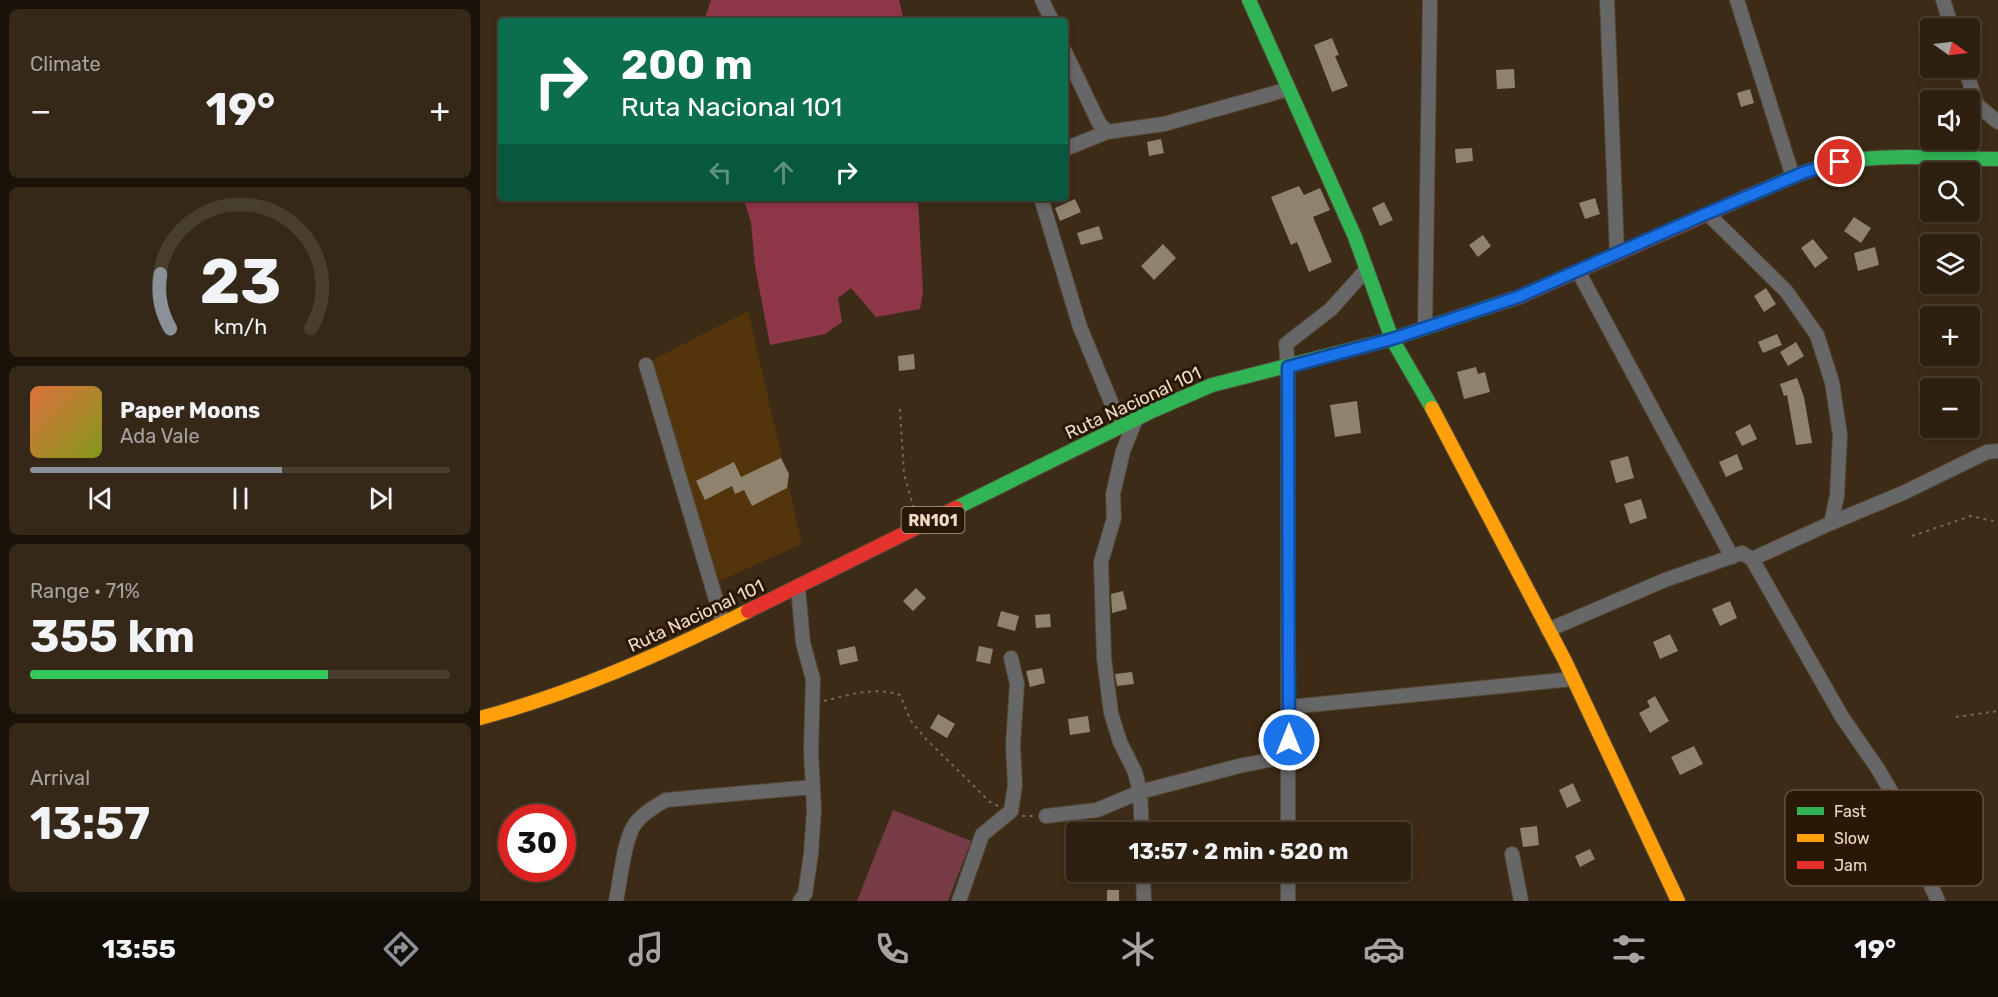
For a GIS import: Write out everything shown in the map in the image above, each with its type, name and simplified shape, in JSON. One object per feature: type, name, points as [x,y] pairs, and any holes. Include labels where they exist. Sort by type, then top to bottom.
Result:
[{"type":"main road","points":[[1250,0],[1355,237],[1392,339],[1442,426],[1573,679],[1678,901]]},
{"type":"main road","name":"Ruta Nacional 101","points":[[480,718],[551,698],[613,674],[798,587],[1121,426],[1212,385],[1392,339],[1518,297],[1793,177],[1840,162],[1882,158],[1998,159]]},
{"type":"street","points":[[1042,0],[1051,18]]},
{"type":"street","points":[[1425,328],[1430,0]]},
{"type":"street","points":[[1607,0],[1617,254]]},
{"type":"street","points":[[1737,0],[1793,177]]},
{"type":"street","points":[[1943,0],[1949,18]]},
{"type":"street","points":[[1068,58],[1099,123],[1107,132]]},
{"type":"street","points":[[1968,78],[1977,105],[1998,122]]},
{"type":"street","points":[[1068,148],[1107,132],[1164,124],[1289,89]]},
{"type":"street","points":[[1042,201],[1080,327],[1121,426]]},
{"type":"street","points":[[1708,213],[1786,291],[1817,335],[1832,382],[1840,435],[1837,496],[1831,523]]},
{"type":"street","points":[[1288,822],[1288,367],[1286,344],[1331,309],[1366,269]]},
{"type":"street","points":[[1578,271],[1732,557]]},
{"type":"street","points":[[646,365],[723,623]]},
{"type":"street","points":[[1136,419],[1123,452],[1113,494],[1114,518],[1101,562],[1104,657],[1111,713],[1120,742],[1135,772],[1140,792],[1142,822]]},
{"type":"street","points":[[1752,559],[1903,493],[1987,452],[1998,451]]},
{"type":"street","points":[[1548,630],[1665,580],[1742,553],[1752,559],[1842,717],[1890,790]]},
{"type":"street","points":[[798,587],[803,644],[813,679],[814,810],[805,894],[800,901]]},
{"type":"street","points":[[959,901],[982,835],[1011,811],[1015,785],[1013,745],[1017,684],[1011,658]]},
{"type":"street","points":[[1289,706],[1573,679]]},
{"type":"street","points":[[1046,816],[1096,810],[1140,792],[1239,766],[1289,756]]},
{"type":"street","points":[[616,901],[633,827],[650,809],[666,800],[813,787]]},
{"type":"street","points":[[1512,854],[1521,901]]},
{"type":"street","points":[[1143,882],[1144,901]]},
{"type":"street","points":[[1288,882],[1288,901]]},
{"type":"street","points":[[1931,886],[1938,901]]},
{"type":"path","points":[[900,409],[904,474],[919,526]]},
{"type":"path","points":[[1912,536],[1971,516],[1998,522]]},
{"type":"path","points":[[812,704],[863,692],[888,691],[900,695],[911,721],[925,738],[990,802],[1020,816],[1046,816]]},
{"type":"path","points":[[1956,717],[1998,711]]},
{"type":"shaded area","points":[[711,0],[899,0],[903,18],[705,18]]},
{"type":"shaded area","points":[[744,201],[918,201],[923,292],[920,309],[876,317],[851,288],[838,298],[842,322],[825,334],[770,345],[755,266],[751,222]]},
{"type":"shaded area","points":[[748,311],[802,544],[708,586],[647,363]]},
{"type":"shaded area","points":[[893,810],[971,841],[948,901],[857,901]]},
{"type":"building","points":[[1332,38],[1339,55],[1335,56],[1348,86],[1332,92],[1314,45]]},
{"type":"building","points":[[1514,69],[1515,88],[1497,89],[1496,70]]},
{"type":"building","points":[[1750,89],[1754,103],[1741,107],[1737,93]]},
{"type":"building","points":[[1161,139],[1164,153],[1149,156],[1147,142]]},
{"type":"building","points":[[1472,148],[1473,161],[1456,163],[1455,149]]},
{"type":"building","points":[[1299,186],[1304,195],[1320,188],[1330,210],[1313,217],[1332,262],[1309,272],[1297,242],[1291,245],[1271,197]]},
{"type":"building","points":[[1595,198],[1600,214],[1585,219],[1579,203]]},
{"type":"building","points":[[1075,199],[1081,212],[1060,221],[1055,208]]},
{"type":"building","points":[[1384,202],[1393,220],[1380,226],[1372,208]]},
{"type":"building","points":[[1854,217],[1871,228],[1861,243],[1844,231]]},
{"type":"building","points":[[1099,226],[1103,239],[1081,245],[1077,233]]},
{"type":"building","points":[[1483,235],[1491,246],[1478,257],[1469,245]]},
{"type":"building","points":[[1813,239],[1828,258],[1815,268],[1801,248]]},
{"type":"building","points":[[1163,244],[1176,258],[1154,280],[1141,266]]},
{"type":"building","points":[[1875,247],[1879,265],[1858,271],[1854,253]]},
{"type":"building","points":[[1766,288],[1776,304],[1764,312],[1754,296]]},
{"type":"building","points":[[1777,334],[1782,345],[1763,353],[1758,342]]},
{"type":"building","points":[[1796,342],[1804,356],[1788,366],[1780,352]]},
{"type":"building","points":[[914,354],[915,369],[899,371],[898,356]]},
{"type":"building","points":[[1476,367],[1478,374],[1485,372],[1490,392],[1464,399],[1457,372]]},
{"type":"building","points":[[1797,378],[1804,397],[1812,443],[1796,445],[1787,395],[1784,396],[1780,384]]},
{"type":"building","points":[[1357,401],[1361,433],[1335,437],[1330,405]]},
{"type":"building","points":[[1750,424],[1757,439],[1742,446],[1735,432]]},
{"type":"building","points":[[1737,454],[1743,469],[1726,477],[1719,462]]},
{"type":"building","points":[[1628,456],[1634,478],[1616,483],[1610,461]]},
{"type":"building","points":[[781,458],[789,474],[787,488],[752,506],[744,490],[735,494],[732,486],[705,500],[696,481],[734,462],[741,477]]},
{"type":"building","points":[[1641,499],[1647,518],[1630,524],[1624,504]]},
{"type":"building","points":[[916,588],[926,598],[913,611],[903,601]]},
{"type":"building","points":[[1123,591],[1127,609],[1112,613],[1111,594]]},
{"type":"building","points":[[1730,601],[1737,618],[1720,626],[1712,609]]},
{"type":"building","points":[[1001,611],[1019,616],[1015,631],[997,626]]},
{"type":"building","points":[[1050,614],[1051,627],[1036,628],[1035,615]]},
{"type":"building","points":[[1670,634],[1678,651],[1660,659],[1653,642]]},
{"type":"building","points":[[855,646],[858,661],[840,665],[837,650]]},
{"type":"building","points":[[979,646],[993,649],[990,664],[976,661]]},
{"type":"building","points":[[1042,668],[1045,683],[1030,687],[1026,671]]},
{"type":"building","points":[[1132,672],[1134,684],[1117,686],[1115,674]]},
{"type":"building","points":[[1655,696],[1669,721],[1650,733],[1639,713],[1650,707],[1647,701]]},
{"type":"building","points":[[938,714],[955,724],[947,738],[930,728]]},
{"type":"building","points":[[1088,716],[1090,732],[1070,735],[1068,719]]},
{"type":"building","points":[[1694,746],[1703,764],[1680,775],[1671,757]]},
{"type":"building","points":[[1573,783],[1581,801],[1567,808],[1559,790]]},
{"type":"building","points":[[1537,826],[1539,845],[1523,847],[1520,828]]},
{"type":"building","points":[[1590,849],[1595,859],[1580,867],[1575,856]]},
{"type":"building","points":[[1107,890],[1119,890],[1119,901],[1107,901]]},
{"type":"traffic: fast","points":[[1249,0],[1355,237],[1392,339],[1432,408]]},
{"type":"traffic: fast","points":[[1748,196],[1805,172],[1859,159],[1898,157],[1998,159]]},
{"type":"traffic: fast","points":[[956,508],[1152,411],[1212,385],[1392,339],[1500,303]]},
{"type":"traffic: slow","points":[[1432,408],[1565,661],[1678,901]]},
{"type":"traffic: slow","points":[[480,718],[549,697],[617,671],[748,611]]},
{"type":"traffic: jam","points":[[1500,303],[1519,297],[1748,196]]},
{"type":"traffic: jam","points":[[748,611],[956,508]]},
{"type":"route","points":[[1289,740],[1288,367],[1392,339],[1518,297],[1805,172],[1840,162]]}]
